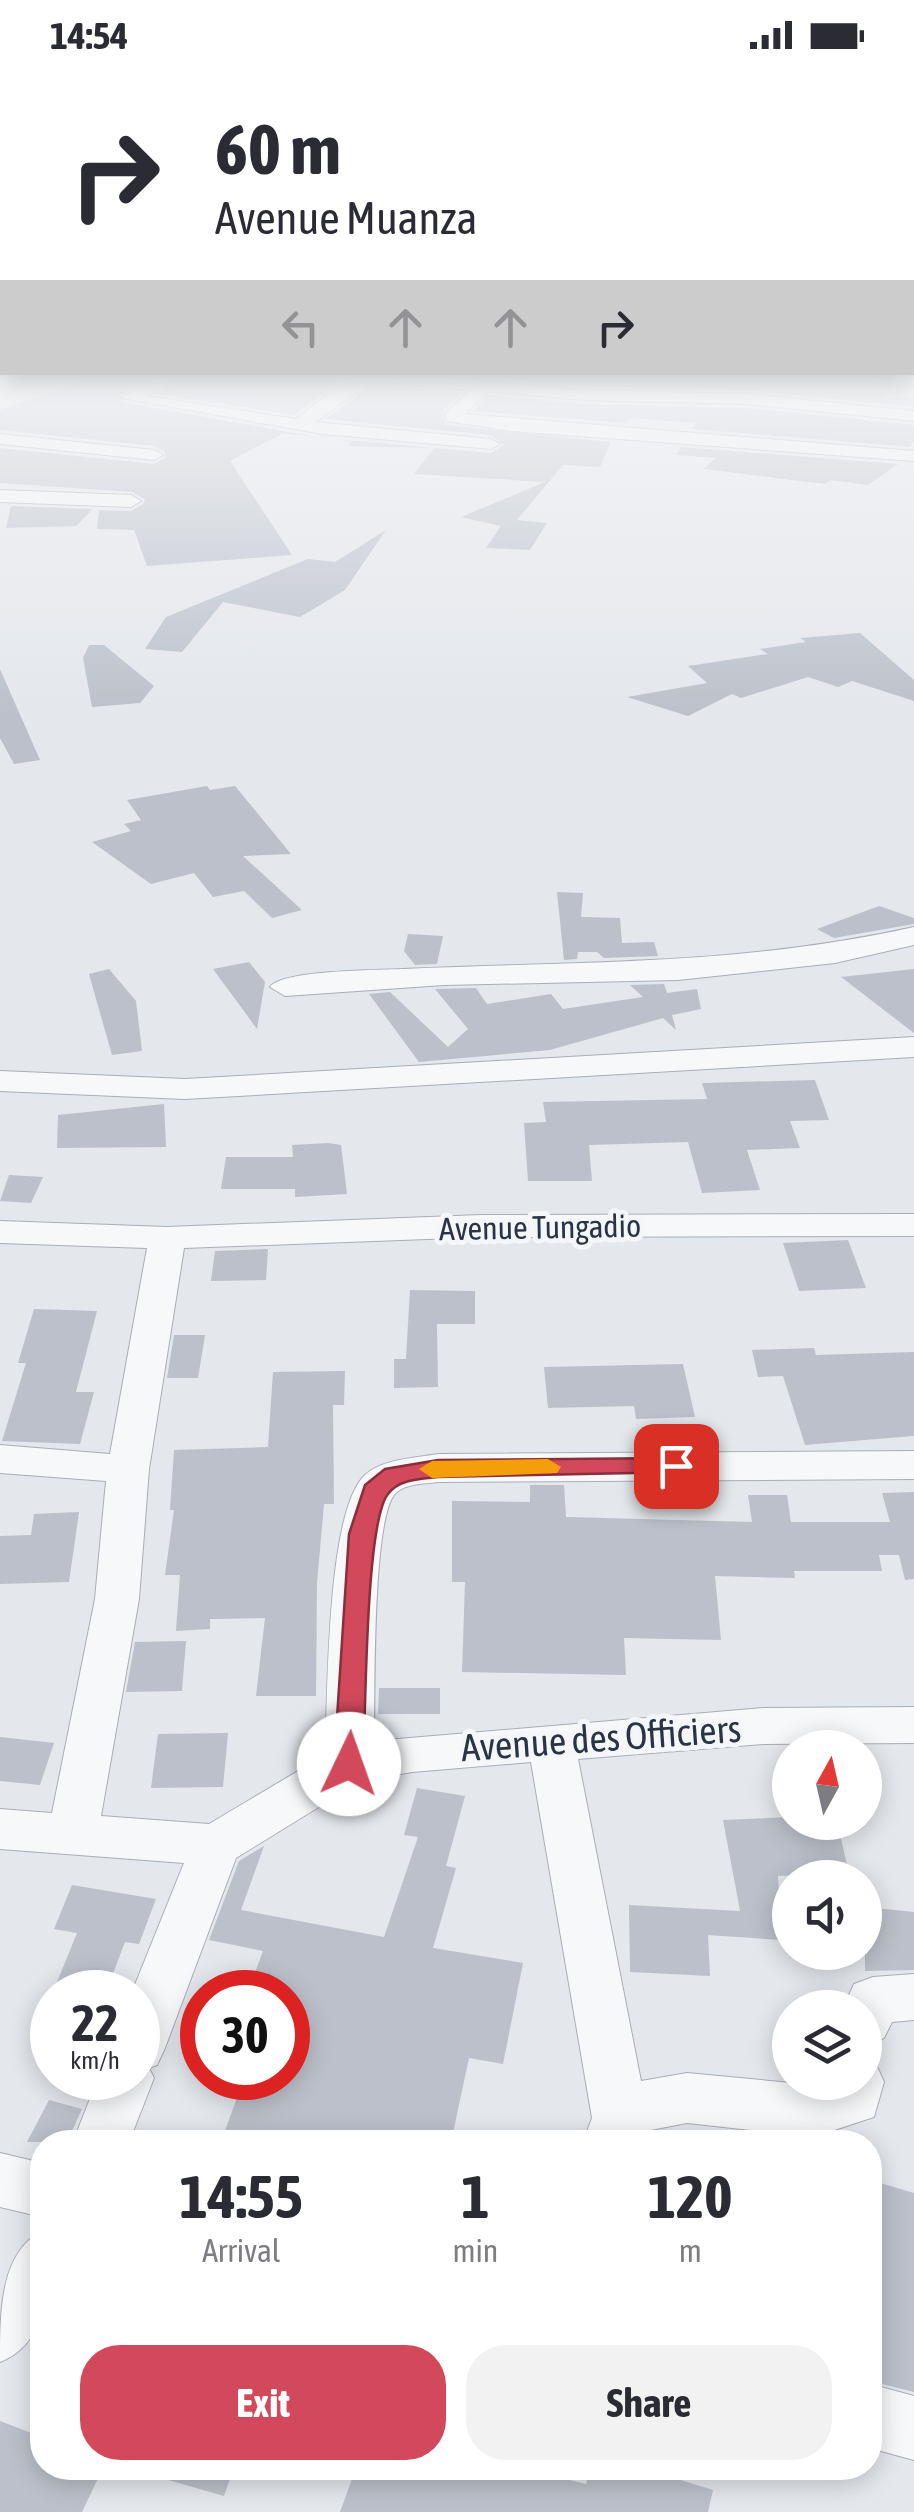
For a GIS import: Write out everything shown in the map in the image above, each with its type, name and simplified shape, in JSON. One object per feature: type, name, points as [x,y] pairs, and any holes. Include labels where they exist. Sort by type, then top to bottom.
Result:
[{"type":"street","points":[[0,496],[131,501]]},
{"type":"street","points":[[286,987],[392,977],[671,975],[796,962],[914,936]]},
{"type":"street","points":[[0,1082],[185,1088],[914,1047]]},
{"type":"street","name":"Avenue Tungadio","points":[[0,1232],[166,1238],[482,1226],[914,1225]]},
{"type":"street","points":[[72,1837],[117,1599],[128,1469],[166,1238]]},
{"type":"street","points":[[0,1459],[128,1469]]},
{"type":"street","points":[[0,1829],[216,1844],[349,1764],[362,1534],[374,1492],[394,1475],[438,1468],[914,1465]]},
{"type":"street","name":"Avenue des Officiers","points":[[349,1764],[412,1753],[764,1726],[914,1725]]},
{"type":"street","points":[[551,1742],[616,2130]]},
{"type":"street","points":[[160,1990],[216,1844]]},
{"type":"street","points":[[882,2000],[914,1998]]},
{"type":"street","points":[[618,2130],[634,2108],[687,2098],[813,2111],[851,2100]]},
{"type":"street","points":[[106,2130],[117,2100]]},
{"type":"street","points":[[0,2180],[30,2187]]},
{"type":"street","points":[[0,2332],[30,2281]]},
{"type":"street","points":[[882,2419],[914,2428]]},
{"type":"building","points":[[88,489],[248,489],[292,555],[147,566],[134,530],[97,529],[99,510],[131,511],[143,504],[145,500],[133,492]]},
{"type":"building","points":[[528,489],[543,489],[517,520],[547,523],[530,550],[486,548],[501,526],[461,517]]},
{"type":"building","points":[[11,506],[93,509],[76,526],[6,528]]},
{"type":"building","points":[[386,530],[345,590],[300,617],[223,602],[182,652],[145,649],[166,617],[308,559],[335,562]]},
{"type":"building","points":[[860,633],[914,680],[914,701],[852,681],[838,687],[808,677],[741,698],[732,694],[688,716],[627,697],[707,683],[688,666],[768,654],[760,649],[806,642],[800,638]]},
{"type":"building","points":[[89,645],[104,645],[154,686],[140,703],[92,707],[83,658]]},
{"type":"building","points":[[0,669],[40,760],[14,764],[0,738]]},
{"type":"building","points":[[207,786],[210,790],[235,786],[291,854],[243,856],[302,910],[272,918],[244,891],[213,897],[194,873],[151,884],[92,842],[131,831],[124,824],[141,820],[127,800]]},
{"type":"building","points":[[557,892],[583,893],[581,917],[620,918],[622,943],[654,942],[658,956],[604,958],[597,952],[578,952],[577,959],[564,960]]},
{"type":"building","points":[[879,906],[914,918],[914,924],[834,938],[817,929]]},
{"type":"building","points":[[408,934],[443,936],[437,964],[415,965],[404,951]]},
{"type":"building","points":[[249,962],[265,982],[257,1029],[213,969]]},
{"type":"building","points":[[109,969],[136,1001],[142,1051],[112,1055],[89,974]]},
{"type":"building","points":[[914,969],[914,1033],[841,977]]},
{"type":"building","points":[[664,984],[667,993],[697,989],[701,1009],[672,1015],[676,1030],[663,1018],[550,1050],[419,1062],[369,994],[390,992],[448,1047],[468,1029],[435,989],[476,988],[487,1004],[551,994],[563,1009],[643,997],[630,985]]},
{"type":"building","points":[[815,1080],[829,1120],[790,1121],[800,1148],[747,1150],[760,1190],[702,1193],[688,1142],[589,1145],[592,1181],[528,1181],[524,1123],[546,1122],[543,1102],[707,1099],[702,1083]]},
{"type":"building","points":[[164,1104],[166,1147],[57,1148],[58,1115]]},
{"type":"building","points":[[292,1145],[341,1145],[347,1194],[295,1197],[295,1189],[221,1189],[226,1157],[293,1157]]},
{"type":"building","points":[[9,1175],[43,1177],[31,1203],[0,1201]]},
{"type":"building","points":[[848,1240],[866,1288],[799,1291],[783,1243]]},
{"type":"building","points":[[268,1249],[266,1280],[211,1281],[215,1251]]},
{"type":"building","points":[[410,1290],[475,1291],[475,1324],[437,1324],[438,1387],[394,1388],[394,1359],[406,1359]]},
{"type":"building","points":[[34,1309],[97,1311],[76,1392],[94,1392],[80,1444],[2,1441],[26,1363],[18,1363]]},
{"type":"building","points":[[174,1335],[205,1335],[198,1378],[167,1378]]},
{"type":"building","points":[[814,1348],[816,1355],[914,1352],[914,1436],[805,1445],[783,1376],[758,1377],[752,1350]]},
{"type":"building","points":[[683,1364],[695,1417],[636,1419],[634,1406],[548,1408],[544,1367]]},
{"type":"building","points":[[345,1371],[344,1405],[333,1405],[334,1504],[324,1504],[317,1583],[316,1696],[256,1696],[265,1618],[210,1619],[210,1629],[176,1631],[180,1575],[165,1575],[174,1510],[170,1510],[174,1450],[268,1447],[273,1372]]},
{"type":"building","points":[[530,1485],[564,1485],[566,1517],[752,1522],[748,1495],[787,1495],[791,1522],[890,1522],[882,1493],[914,1492],[914,1579],[905,1580],[899,1555],[879,1555],[882,1571],[794,1571],[795,1578],[715,1576],[721,1640],[624,1638],[626,1675],[462,1672],[465,1582],[452,1582],[452,1501],[530,1502]]},
{"type":"building","points":[[79,1512],[69,1582],[0,1584],[0,1536],[31,1535],[34,1514]]},
{"type":"building","points":[[186,1641],[182,1691],[126,1692],[135,1642]]},
{"type":"building","points":[[379,1688],[440,1688],[440,1714],[378,1714]]},
{"type":"building","points":[[228,1733],[223,1787],[151,1788],[158,1734]]},
{"type":"building","points":[[0,1737],[54,1743],[40,1785],[0,1781]]},
{"type":"building","points":[[417,1788],[465,1796],[446,1866],[456,1868],[433,1948],[523,1963],[503,2064],[469,2058],[454,2130],[225,2130],[236,2100],[310,2100],[310,1970],[256,1970],[263,1951],[209,1940],[239,1861],[264,1846],[241,1910],[384,1937],[418,1837],[404,1835]]},
{"type":"building","points":[[772,1818],[772,1840],[841,1840],[846,1860],[772,1860],[772,1939],[708,1935],[710,1976],[630,1972],[629,1905],[740,1911],[723,1820]]},
{"type":"building","points":[[72,1885],[156,1899],[139,1944],[125,1942],[114,1970],[62,1970],[77,1933],[54,1929]]},
{"type":"building","points":[[882,1909],[914,1912],[914,1970],[865,1971],[882,1970]]},
{"type":"building","points":[[49,2100],[82,2109],[72,2130],[33,2130]]},
{"type":"building","points":[[882,2184],[914,2193],[914,2392],[882,2384]]},
{"type":"building","points":[[0,2421],[30,2432],[30,2480],[97,2480],[82,2512],[0,2512]]},
{"type":"building","points":[[168,2480],[230,2480],[224,2496]]},
{"type":"building","points":[[352,2480],[570,2480],[586,2484],[587,2480],[680,2480],[713,2490],[708,2512],[340,2512]]},
{"type":"slow traffic","points":[[432,1469],[548,1467]]},
{"type":"route","points":[[349,1764],[362,1534],[374,1492],[394,1475],[438,1468],[676,1466]]}]
